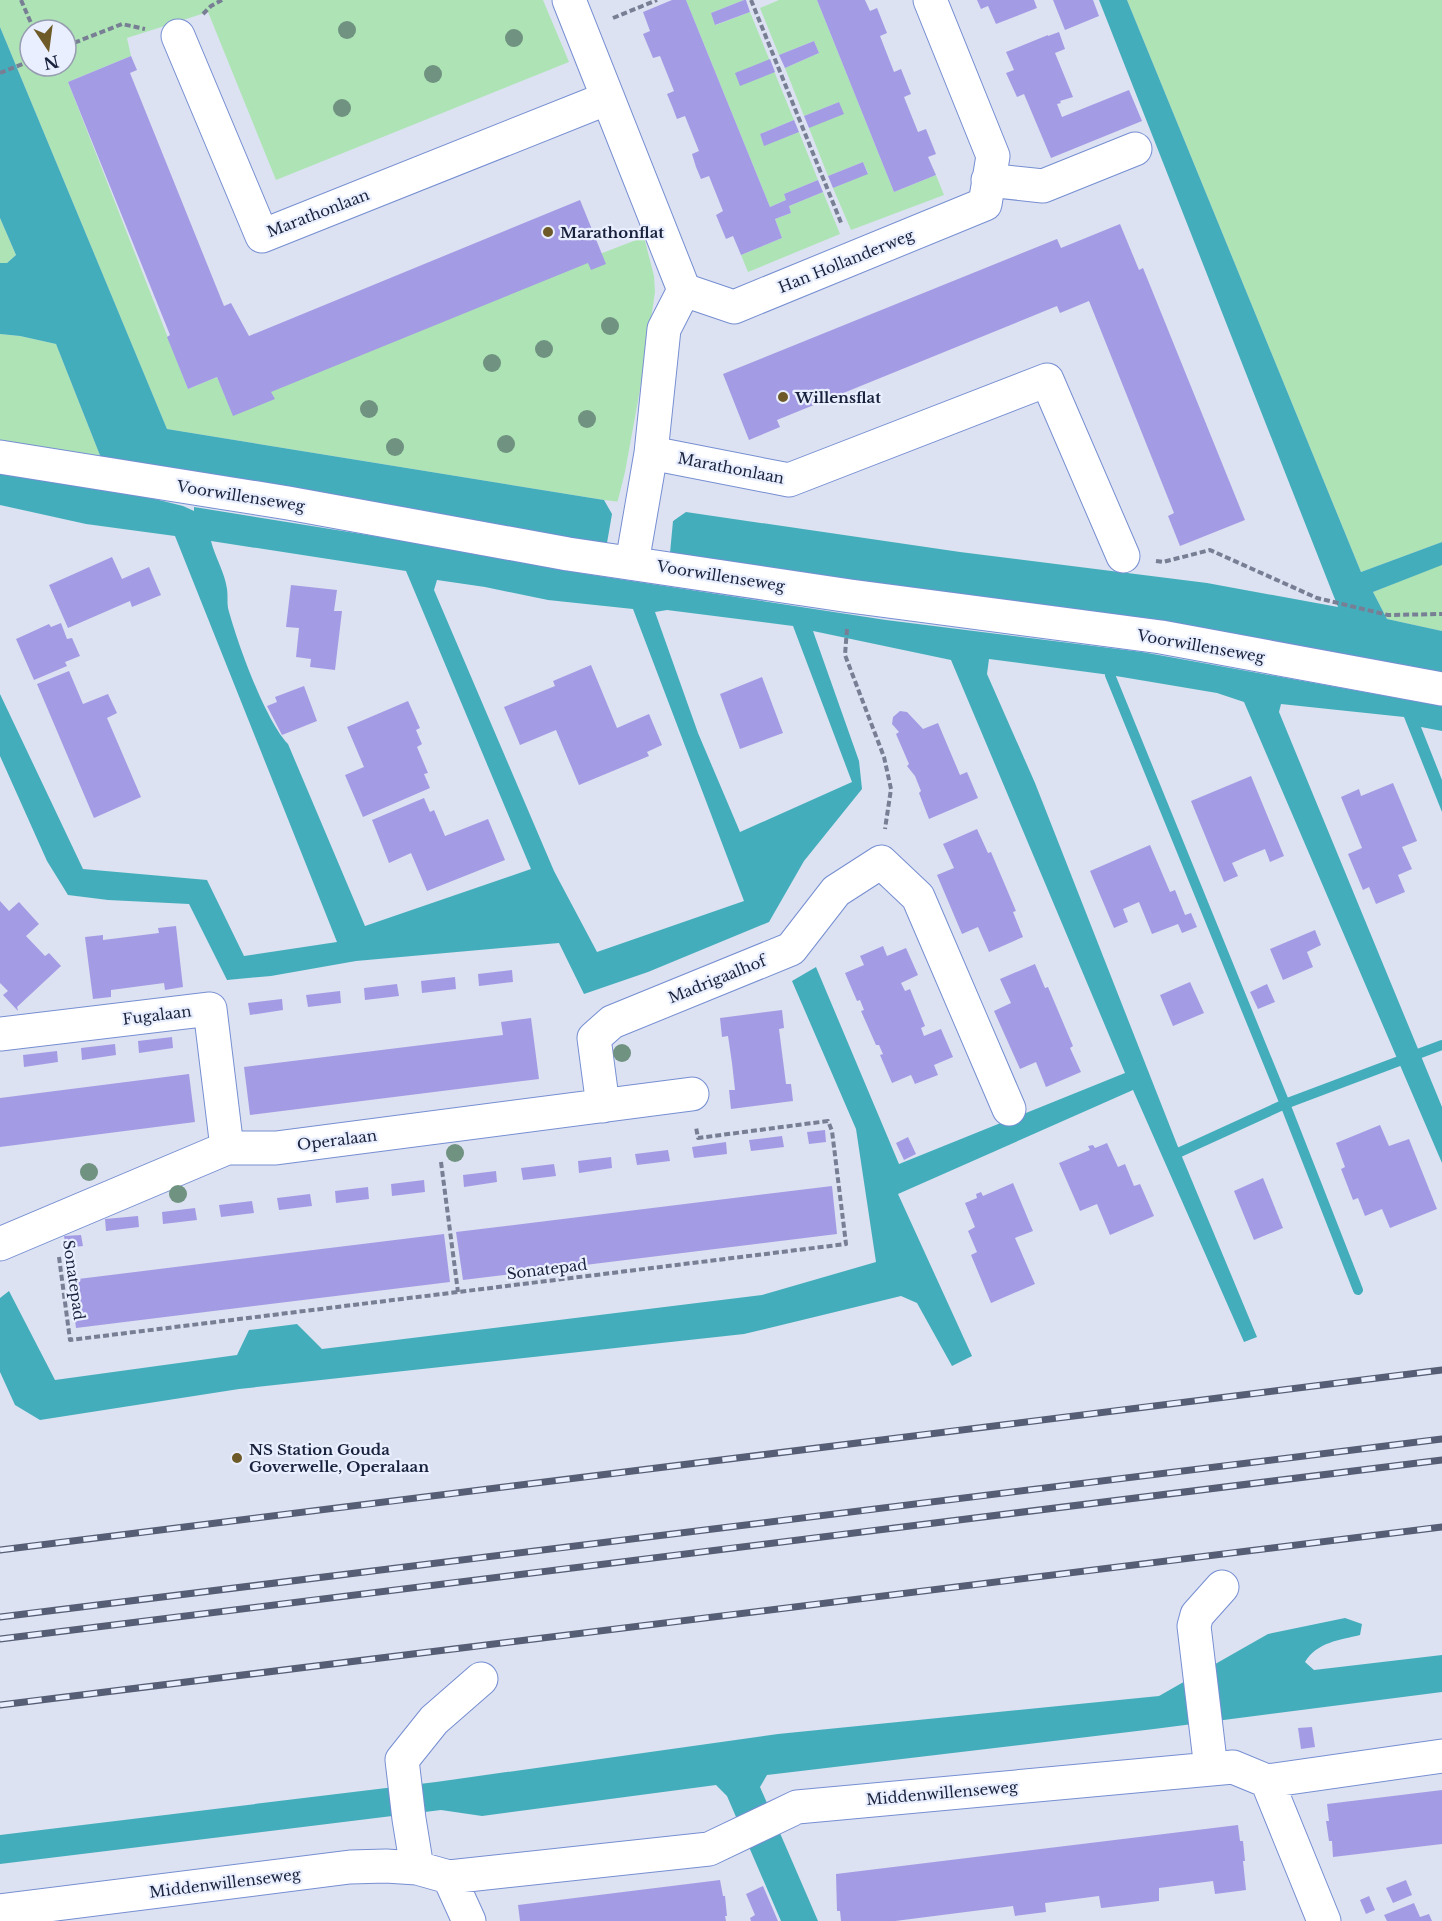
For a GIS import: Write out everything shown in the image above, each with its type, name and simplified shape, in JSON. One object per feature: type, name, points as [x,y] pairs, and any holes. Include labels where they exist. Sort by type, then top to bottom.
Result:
[{"type":"street","points":[[569,0],[684,290],[664,329],[651,453],[632,560]]},
{"type":"street","name":"Han Hollanderweg","points":[[684,290],[734,307],[985,204],[993,156],[930,0]]},
{"type":"street","name":"Marathonlaan","points":[[178,36],[262,236],[608,98]]},
{"type":"street","points":[[988,180],[1042,186],[1135,148]]},
{"type":"street","name":"Marathonlaan","points":[[651,453],[789,480],[1047,380],[1123,556]]},
{"type":"street","name":"Voorwillenseweg","points":[[0,457],[327,510],[568,554],[632,560],[850,596],[1161,638],[1442,689]]},
{"type":"street","points":[[880,862],[918,897],[1009,1109]]},
{"type":"street","name":"Madrigaalhof","points":[[603,1106],[594,1038],[612,1022],[791,949],[836,891],[880,862]]},
{"type":"street","name":"Fugalaan","points":[[0,1034],[210,1009],[227,1148]]},
{"type":"street","name":"Operalaan","points":[[0,1244],[227,1148],[276,1148],[692,1094]]},
{"type":"street","points":[[1211,1769],[1194,1626],[1197,1615],[1222,1587]]},
{"type":"street","points":[[417,1868],[402,1760],[434,1720],[481,1679]]},
{"type":"street","points":[[1324,1921],[1267,1781],[1442,1756]]},
{"type":"street","name":"Middenwillenseweg","points":[[0,1911],[350,1867],[417,1868],[449,1877],[709,1849],[797,1807],[1233,1767],[1267,1781]]},
{"type":"street","points":[[449,1877],[469,1921]]},
{"type":"path","points":[[21,0],[29,18]]},
{"type":"path","points":[[581,31],[657,0]]},
{"type":"path","points":[[751,0],[855,257]]},
{"type":"path","points":[[78,41],[122,24],[178,36]]},
{"type":"path","points":[[0,73],[18,66]]},
{"type":"path","points":[[1123,556],[1163,562],[1210,549],[1317,598],[1388,615],[1442,614]]},
{"type":"path","points":[[845,655],[884,757],[891,789],[880,862]]},
{"type":"path","name":"Sonatepad","points":[[54,1221],[70,1340],[846,1244],[832,1131],[828,1121],[698,1138],[692,1094]]},
{"type":"path","points":[[437,1128],[458,1292]]},
{"type":"green space","points":[[0,0],[543,0],[569,62],[276,180],[208,12],[127,38],[131,56],[78,78],[78,18],[18,18],[18,70],[0,27]]},
{"type":"green space","points":[[686,0],[744,0],[711,13],[716,25],[750,12],[794,120],[760,134],[764,145],[799,132],[818,180],[784,194],[786,200],[770,207]]},
{"type":"green space","points":[[779,0],[817,0],[894,192],[936,175],[944,195],[851,230],[833,188],[868,173],[863,162],[828,176],[809,128],[839,102],[804,116],[785,68],[819,53],[814,41],[779,55],[760,8]]},
{"type":"green space","points":[[1127,0],[1442,0],[1442,542],[1361,572]]},
{"type":"green space","points":[[21,78],[78,78],[68,82],[188,389],[217,377],[226,398],[644,237],[654,276],[655,292],[643,373],[617,504],[604,500],[167,429]]},
{"type":"green space","points":[[823,192],[840,234],[748,272],[741,255],[782,238],[775,219],[791,213],[789,206]]},
{"type":"green space","points":[[0,218],[16,255],[7,263],[0,263]]},
{"type":"green space","points":[[0,334],[56,344],[103,463],[0,446]]},
{"type":"green space","points":[[1442,564],[1442,631],[1387,619],[1373,592]]},
{"type":"water","points":[[1099,0],[1127,0],[1361,572],[1442,542],[1442,565],[1373,592],[1387,619],[1442,631],[1442,680],[103,463],[56,344],[0,334],[0,263],[7,263],[16,255],[0,218],[0,27],[18,70],[18,78],[21,78],[167,429],[604,500],[673,521],[686,512],[960,552],[1207,583],[1338,607]]},
{"type":"water","points":[[0,472],[151,498],[194,511],[194,507],[430,545],[580,573],[886,620],[1142,652],[1442,706],[1442,731],[1421,727],[1442,780],[1442,812],[1404,717],[1281,704],[1279,712],[1442,1107],[1442,1163],[1244,702],[1217,693],[1110,675],[989,659],[987,674],[1035,783],[1180,1152],[1257,1337],[1244,1342],[1133,1090],[898,1194],[972,1356],[952,1366],[917,1303],[901,1296],[744,1334],[239,1389],[40,1420],[15,1405],[0,1372],[0,1298],[9,1291],[55,1380],[237,1355],[249,1330],[297,1324],[322,1349],[762,1295],[876,1262],[856,1129],[792,981],[816,967],[899,1164],[1125,1073],[951,660],[813,631],[859,761],[862,789],[804,861],[769,922],[648,972],[584,994],[559,943],[356,961],[271,976],[227,980],[189,904],[108,900],[68,895],[47,861],[0,756],[0,694],[83,869],[207,880],[244,956],[337,942],[175,536],[86,524],[0,505]],"holes":[[[211,541],[406,571],[531,869],[365,926],[288,744],[270,717],[253,680],[232,623],[222,571]],[[437,580],[548,600],[633,609],[744,901],[597,952],[554,871],[434,590]],[[667,610],[793,626],[852,782],[740,832],[698,733],[655,612]]]},
{"type":"water","points":[[1345,1618],[1362,1624],[1360,1635],[1337,1640],[1316,1650],[1305,1662],[1314,1670],[1442,1655],[1442,1692],[767,1775],[760,1787],[818,1921],[781,1921],[727,1796],[716,1785],[482,1816],[441,1810],[0,1864],[0,1835],[436,1782],[778,1734],[1159,1696],[1268,1634]]},
{"type":"pier","points":[[604,500],[621,502],[672,518],[686,510],[673,521],[670,553],[607,543],[612,514]]},
{"type":"building","points":[[672,0],[686,0],[770,207],[786,200],[784,194],[818,180],[823,192],[789,206],[791,213],[775,219],[782,238],[741,255],[733,236],[726,239],[716,215],[723,211],[709,176],[701,179],[696,167],[692,154],[699,151],[685,116],[677,119],[667,94],[674,91],[660,56],[653,58],[643,34],[650,31],[643,12]]},
{"type":"building","points":[[744,0],[750,12],[715,25],[711,13]]},
{"type":"building","points":[[817,0],[865,0],[870,11],[877,8],[887,33],[880,36],[894,72],[901,69],[911,94],[904,97],[918,132],[926,129],[936,154],[928,157],[936,175],[894,192]]},
{"type":"building","points":[[977,0],[1034,0],[1037,8],[996,24],[988,6],[981,9]]},
{"type":"building","points":[[1053,0],[1093,0],[1099,16],[1065,30]]},
{"type":"building","points":[[1059,32],[1065,49],[1055,53],[1073,97],[1057,104],[1062,117],[1129,90],[1142,121],[1051,158],[1024,94],[1017,97],[1006,73],[1014,70],[1006,52]]},
{"type":"building","points":[[814,41],[819,53],[785,68],[779,55]]},
{"type":"building","name":"Marathonflat","points":[[131,56],[137,70],[130,73],[224,306],[231,303],[249,336],[580,200],[606,264],[591,270],[588,263],[271,392],[275,399],[233,416],[217,377],[188,389],[167,337],[170,335],[68,82]]},
{"type":"building","points":[[770,59],[775,72],[740,86],[735,73]]},
{"type":"building","points":[[839,102],[844,114],[809,128],[804,116]]},
{"type":"building","points":[[794,120],[799,132],[764,146],[760,134]]},
{"type":"building","points":[[863,162],[868,174],[833,188],[828,176]]},
{"type":"building","name":"Willensflat","points":[[1120,224],[1139,270],[1143,268],[1245,520],[1180,546],[1168,516],[1174,513],[1089,301],[1060,313],[1057,306],[777,420],[780,427],[749,440],[723,374],[1057,239],[1061,248]]},
{"type":"building","points":[[112,557],[122,579],[149,567],[161,595],[132,607],[130,601],[68,628],[49,585]]},
{"type":"building","points":[[291,585],[337,590],[334,611],[342,611],[335,670],[310,667],[311,659],[296,657],[299,628],[286,627]]},
{"type":"building","points":[[61,623],[67,639],[72,638],[80,656],[65,662],[67,666],[34,680],[16,639],[49,624],[51,627]]},
{"type":"building","points":[[591,665],[617,728],[649,714],[662,745],[647,752],[649,756],[579,785],[556,730],[520,745],[504,707],[555,686],[553,681]]},
{"type":"building","points":[[69,671],[83,704],[108,694],[117,713],[107,718],[141,797],[94,818],[37,684]]},
{"type":"building","points":[[762,677],[783,733],[740,749],[720,694]]},
{"type":"building","points":[[304,686],[317,721],[282,735],[267,706],[277,702],[275,697]]},
{"type":"building","points":[[408,701],[420,728],[416,730],[422,744],[417,747],[428,773],[424,774],[430,788],[363,817],[345,775],[364,767],[347,727]]},
{"type":"building","points":[[900,711],[907,712],[923,729],[938,723],[960,775],[967,772],[978,798],[929,819],[915,776],[907,766],[909,764],[896,734],[899,732],[892,724],[893,717]]},
{"type":"building","points":[[1251,776],[1284,856],[1270,862],[1265,849],[1248,856],[1232,863],[1238,876],[1224,882],[1191,801]]},
{"type":"building","points":[[1393,783],[1417,841],[1402,847],[1412,869],[1398,875],[1405,892],[1376,904],[1369,887],[1363,890],[1348,854],[1362,848],[1341,797],[1359,789],[1361,796]]},
{"type":"building","points":[[424,798],[430,812],[434,810],[445,836],[488,819],[505,860],[427,891],[411,853],[389,863],[372,820]]},
{"type":"building","points":[[977,829],[988,853],[991,852],[1016,911],[1013,912],[1023,937],[989,952],[978,927],[962,934],[937,875],[954,868],[943,844]]},
{"type":"building","points":[[1150,845],[1170,892],[1175,890],[1185,915],[1191,913],[1197,927],[1182,933],[1178,924],[1152,934],[1139,902],[1123,909],[1128,922],[1114,928],[1090,871]]},
{"type":"building","points":[[0,901],[9,911],[19,902],[39,924],[26,936],[45,956],[49,953],[61,966],[17,1007],[18,1011],[3,995],[8,991],[0,983]]},
{"type":"building","points":[[176,926],[183,987],[165,990],[164,983],[111,990],[111,997],[93,999],[85,937],[103,935],[103,940],[159,933],[158,928]]},
{"type":"building","points":[[1315,930],[1321,945],[1307,952],[1313,967],[1283,980],[1270,949]]},
{"type":"building","points":[[883,946],[887,956],[906,948],[918,975],[901,983],[905,991],[910,989],[925,1026],[921,1028],[924,1036],[941,1029],[953,1057],[934,1065],[938,1075],[915,1084],[911,1075],[892,1083],[880,1055],[883,1054],[879,1045],[876,1045],[861,1011],[864,1010],[860,1000],[857,1001],[845,973],[864,965],[860,956]]},
{"type":"building","points":[[1035,964],[1045,988],[1048,987],[1073,1046],[1070,1048],[1081,1072],[1046,1087],[1036,1062],[1020,1069],[994,1011],[1011,1003],[1000,979]]},
{"type":"building","points":[[512,970],[513,982],[479,986],[478,974]]},
{"type":"building","points":[[455,977],[456,989],[422,993],[421,981]]},
{"type":"building","points":[[1190,982],[1204,1013],[1173,1026],[1160,995]]},
{"type":"building","points":[[397,984],[399,996],[365,1000],[364,988]]},
{"type":"building","points":[[1267,984],[1275,1002],[1258,1009],[1250,992]]},
{"type":"building","points":[[340,991],[341,1003],[308,1007],[306,995]]},
{"type":"building","points":[[282,999],[283,1010],[250,1015],[248,1003]]},
{"type":"building","points":[[782,1010],[784,1028],[779,1029],[786,1084],[791,1084],[793,1101],[731,1109],[729,1090],[735,1090],[732,1063],[728,1036],[722,1037],[720,1018]]},
{"type":"building","points":[[531,1018],[539,1079],[250,1115],[244,1067],[503,1035],[501,1022]]},
{"type":"building","points":[[172,1037],[173,1048],[139,1053],[138,1041]]},
{"type":"building","points":[[115,1044],[116,1055],[82,1060],[81,1048]]},
{"type":"building","points":[[57,1051],[58,1062],[24,1067],[23,1055]]},
{"type":"building","points":[[189,1074],[195,1122],[0,1147],[0,1098]]},
{"type":"building","points":[[1380,1125],[1389,1146],[1409,1139],[1437,1209],[1390,1228],[1382,1209],[1365,1216],[1358,1198],[1353,1200],[1341,1169],[1345,1167],[1336,1143]]},
{"type":"building","points":[[825,1130],[826,1142],[809,1144],[807,1132]]},
{"type":"building","points":[[782,1136],[784,1147],[751,1151],[749,1140]]},
{"type":"building","points":[[908,1137],[916,1154],[904,1160],[896,1143]]},
{"type":"building","points":[[726,1142],[727,1154],[694,1158],[692,1147]]},
{"type":"building","points":[[1107,1143],[1118,1167],[1125,1164],[1134,1186],[1140,1184],[1154,1216],[1110,1235],[1097,1204],[1080,1211],[1059,1163],[1090,1150],[1088,1146],[1093,1145],[1095,1148]]},
{"type":"building","points":[[668,1150],[670,1161],[637,1165],[635,1154]]},
{"type":"building","points":[[611,1157],[612,1168],[579,1173],[578,1161]]},
{"type":"building","points":[[554,1164],[556,1176],[523,1180],[521,1168]]},
{"type":"building","points":[[496,1171],[497,1182],[464,1187],[463,1175]]},
{"type":"building","points":[[1263,1178],[1283,1228],[1254,1240],[1234,1191]]},
{"type":"building","points":[[424,1180],[425,1192],[392,1196],[391,1184]]},
{"type":"building","points":[[1013,1183],[1033,1231],[1015,1238],[1035,1284],[991,1303],[971,1255],[977,1252],[968,1231],[975,1227],[965,1203],[977,1198],[976,1194],[981,1192],[983,1196]]},
{"type":"building","points":[[832,1186],[837,1234],[463,1280],[456,1232]]},
{"type":"building","points":[[368,1187],[369,1199],[336,1203],[335,1191]]},
{"type":"building","points":[[310,1194],[312,1206],[279,1210],[277,1198]]},
{"type":"building","points":[[252,1201],[254,1213],[221,1217],[219,1205]]},
{"type":"building","points":[[195,1208],[197,1220],[163,1224],[162,1212]]},
{"type":"building","points":[[138,1216],[139,1227],[106,1231],[105,1219]]},
{"type":"building","points":[[444,1234],[450,1282],[76,1328],[70,1280]]},
{"type":"building","points":[[81,1235],[83,1246],[66,1248],[64,1236]]},
{"type":"building","points":[[1312,1727],[1315,1747],[1301,1749],[1298,1728]]},
{"type":"building","points":[[1442,1790],[1442,1844],[1333,1857],[1332,1841],[1329,1841],[1326,1821],[1329,1821],[1327,1804]]},
{"type":"building","points":[[1238,1825],[1240,1841],[1243,1841],[1246,1890],[1215,1894],[1213,1881],[1159,1888],[1159,1901],[1101,1908],[1099,1896],[1045,1903],[1046,1912],[1015,1916],[1013,1906],[895,1921],[841,1921],[840,1911],[837,1911],[836,1874]]},
{"type":"building","points":[[720,1880],[723,1896],[725,1896],[726,1921],[520,1921],[518,1905]]},
{"type":"building","points":[[1406,1880],[1412,1895],[1393,1903],[1386,1888]]},
{"type":"building","points":[[763,1886],[778,1921],[751,1921],[750,1918],[755,1915],[746,1894]]},
{"type":"building","points":[[1369,1896],[1375,1910],[1366,1914],[1360,1900]]},
{"type":"building","points":[[1414,1903],[1420,1917],[1429,1914],[1432,1921],[1387,1921],[1384,1915]]},
{"type":"waterway","points":[[1110,675],[1285,1104],[1358,1290]]},
{"type":"waterway","points":[[1180,1152],[1285,1104],[1442,1045]]},
{"type":"railway","points":[[0,1550],[1442,1370]]},
{"type":"railway","points":[[0,1617],[1442,1439]]},
{"type":"railway","points":[[0,1639],[1442,1460]]},
{"type":"railway","points":[[0,1705],[1442,1527]]},
{"type":"place","name":"Marathonflat","points":[[548,232]]},
{"type":"place","name":"Willensflat","points":[[783,397]]},
{"type":"place","name":"NS Station Gouda Goverwelle, Operalaan","points":[[237,1458]]}]
